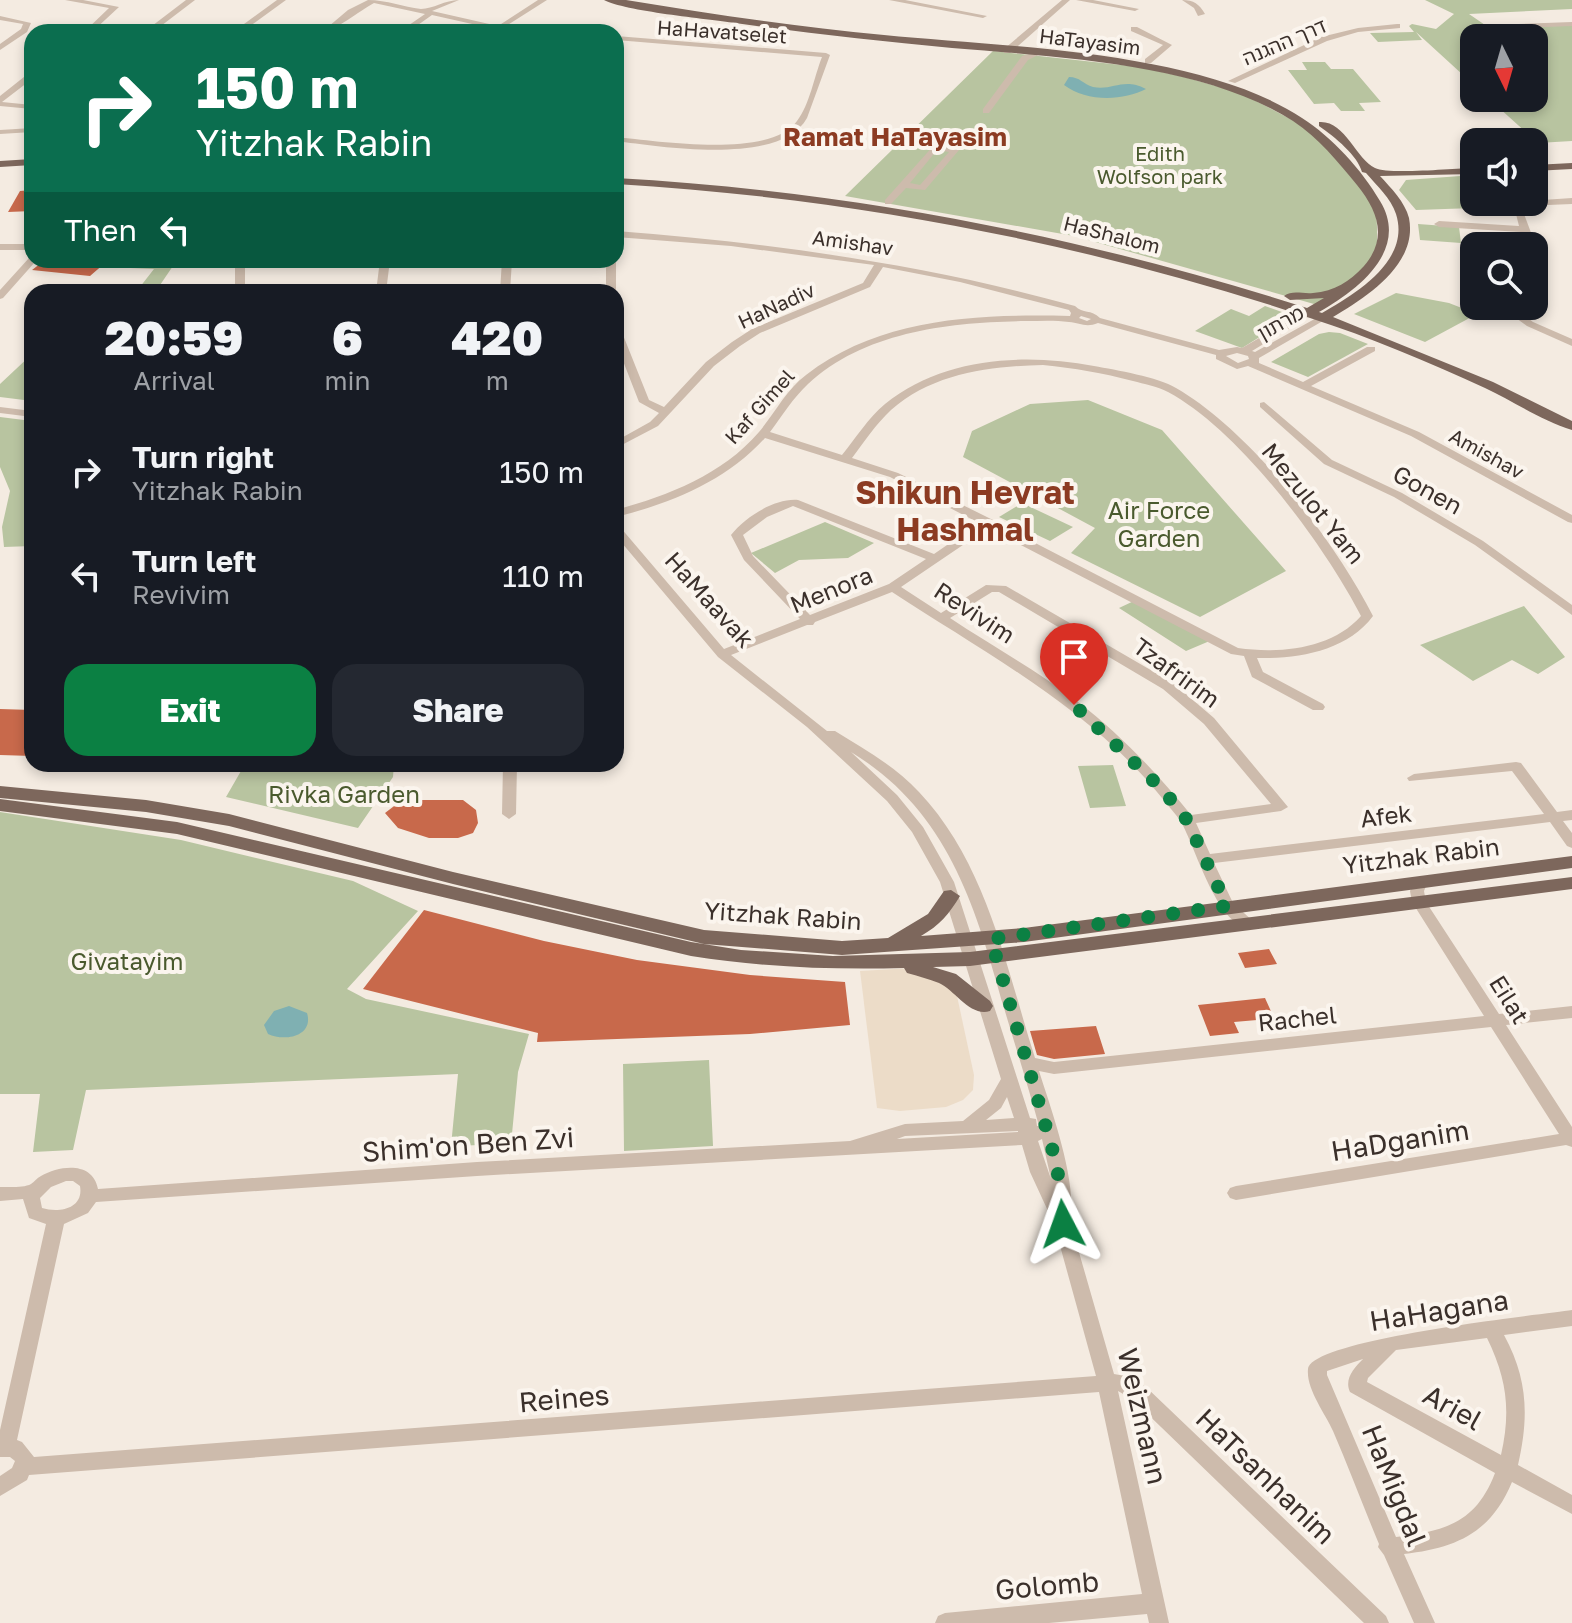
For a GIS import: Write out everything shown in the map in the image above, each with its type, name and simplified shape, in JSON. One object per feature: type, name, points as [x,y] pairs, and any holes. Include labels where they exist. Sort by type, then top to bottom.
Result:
[{"type":"main road","name":"HaTayasim","points":[[609,0],[821,31],[1139,66],[1223,86],[1286,113],[1319,133],[1384,215],[1382,246],[1370,270],[1347,296]]},
{"type":"main road","name":"HaTayasim","points":[[640,0],[1020,52],[1148,61],[1232,81],[1312,116],[1333,130],[1357,155],[1403,217],[1400,249],[1383,273],[1327,312],[1308,313]]},
{"type":"main road","points":[[1334,149],[1351,163],[1371,171],[1460,171]]},
{"type":"main road","points":[[1357,155],[1415,170],[1460,165]]},
{"type":"main road","points":[[1548,160],[1572,159]]},
{"type":"main road","points":[[0,164],[24,162]]},
{"type":"main road","points":[[1548,167],[1572,166]]},
{"type":"main road","points":[[1390,196],[1396,181],[1415,170]]},
{"type":"main road","points":[[1365,188],[1366,175],[1371,171]]},
{"type":"main road","points":[[0,173],[24,172]]},
{"type":"main road","name":"HaShalom","points":[[624,175],[743,184],[888,202],[1074,236],[1290,296],[1572,413]]},
{"type":"main road","name":"HaShalom","points":[[624,182],[756,193],[981,226],[1135,260],[1245,291],[1308,313]]},
{"type":"main road","points":[[1290,296],[1347,296],[1360,326],[1307,328]]},
{"type":"main road","name":"HaShalom","points":[[1360,326],[1572,426]]},
{"type":"main road","name":"Yitzhak Rabin","points":[[0,792],[146,806],[229,820],[453,878],[704,937],[877,955]]},
{"type":"main road","name":"Yitzhak Rabin","points":[[0,805],[177,828],[691,949],[794,961],[993,948],[1248,923],[1572,883]]},
{"type":"main road","name":"Yitzhak Rabin","points":[[993,948],[1227,906],[1572,862]]},
{"type":"main road","points":[[877,955],[926,925],[941,912],[951,896]]},
{"type":"main road","points":[[877,955],[941,975],[983,1006]]},
{"type":"street","points":[[69,0],[115,7],[97,24]]},
{"type":"street","points":[[159,24],[191,0]]},
{"type":"street","points":[[248,24],[282,0]]},
{"type":"street","points":[[336,24],[373,0],[473,24]]},
{"type":"street","points":[[413,24],[428,12],[455,0]]},
{"type":"street","points":[[505,24],[543,0]]},
{"type":"street","points":[[893,0],[920,2],[983,16]]},
{"type":"street","points":[[988,108],[1020,52],[1066,0]]},
{"type":"street","points":[[1080,0],[1135,9]]},
{"type":"street","points":[[1186,0],[1201,14]]},
{"type":"street","points":[[0,18],[27,24]]},
{"type":"street","points":[[1548,25],[1572,24]]},
{"type":"street","name":"דרך ההגנה","points":[[1232,81],[1324,39],[1358,30],[1397,26]]},
{"type":"street","points":[[1134,29],[1168,45],[1148,61]]},
{"type":"street","points":[[0,48],[24,30]]},
{"type":"street","name":"HaHavatselet","points":[[624,39],[826,55],[800,126],[786,136],[766,143],[723,147],[624,140]]},
{"type":"street","points":[[0,102],[24,82]]},
{"type":"street","points":[[0,102],[24,106]]},
{"type":"street","points":[[0,132],[24,130]]},
{"type":"street","points":[[888,202],[935,147],[955,150],[922,188],[904,185]]},
{"type":"street","points":[[1526,232],[1516,204],[1572,201]]},
{"type":"street","points":[[1439,224],[1525,229]]},
{"type":"street","name":"Amishav","points":[[624,235],[702,240],[933,272],[1022,292],[1072,308],[1075,316]]},
{"type":"street","points":[[0,247],[24,247]]},
{"type":"street","name":"HaNadiv","points":[[624,441],[654,424],[710,364],[736,344],[756,331],[867,285],[880,264]]},
{"type":"street","points":[[0,296],[25,268]]},
{"type":"street","name":"מרתון","points":[[1250,357],[1307,328],[1327,312]]},
{"type":"street","name":"מרתון","points":[[1250,357],[1308,313]]},
{"type":"street","name":"Kaf Gimel","points":[[624,511],[707,481],[764,434],[775,414],[808,378],[851,349],[895,332],[980,319],[1075,316],[1087,324],[1097,320],[1222,354],[1232,350],[1250,357]]},
{"type":"street","points":[[1524,320],[1572,343]]},
{"type":"street","points":[[1303,386],[1371,349]]},
{"type":"street","points":[[624,351],[644,402],[664,411]]},
{"type":"street","name":"Amishav","points":[[1250,357],[1303,386],[1415,434],[1572,520]]},
{"type":"street","name":"Mezulot Yam","points":[[764,434],[894,475],[1235,651],[1249,654],[1305,652],[1361,627],[1367,616],[1357,592],[1279,489],[1224,428],[1171,389],[1098,367],[1025,361],[941,376],[891,404],[845,459]]},
{"type":"street","name":"Gonen","points":[[1264,405],[1328,462],[1398,495],[1479,543],[1572,611]]},
{"type":"street","points":[[0,410],[24,413]]},
{"type":"street","points":[[809,622],[748,557],[737,535],[741,529],[782,505],[794,502],[935,559]]},
{"type":"street","name":"Menora","points":[[722,654],[893,587],[989,522]]},
{"type":"street","name":"HaMaavak","points":[[624,538],[722,654],[812,724],[892,798],[918,830],[951,896],[967,950]]},
{"type":"street","name":"Revivim","points":[[893,587],[1074,705],[1163,790],[1187,820],[1227,906],[1248,923]]},
{"type":"street","name":"Tzafririm","points":[[940,619],[990,588],[1002,589],[1168,686],[1209,721],[1281,807],[1187,820]]},
{"type":"street","points":[[1249,654],[1257,674],[1318,707]]},
{"type":"street","name":"HaMaavak","points":[[812,724],[877,759],[895,773],[929,810],[967,873],[993,948]]},
{"type":"street","points":[[1414,778],[1516,766],[1572,843]]},
{"type":"street","points":[[509,814],[510,772]]},
{"type":"street","name":"Afek","points":[[1206,859],[1572,815]]},
{"type":"street","points":[[1419,902],[1417,891],[1421,881]]},
{"type":"street","name":"Eilat","points":[[1419,902],[1572,1139]]},
{"type":"street","name":"Weizmann","points":[[993,948],[1047,1129],[1062,1192],[1063,1224]]},
{"type":"street","name":"Weizmann","points":[[967,950],[1039,1172],[1063,1224],[1107,1382],[1157,1613]]},
{"type":"street","name":"Rachel","points":[[1027,1063],[1054,1068],[1572,1012]]},
{"type":"street","points":[[966,1125],[995,1104],[1009,1080]]},
{"type":"street","name":"Shim'on Ben Zvi","points":[[850,1147],[884,1134],[966,1125],[1026,1130]]},
{"type":"street","points":[[1026,1130],[1047,1129]]},
{"type":"street","name":"Shim'on Ben Zvi","points":[[90,1196],[850,1147],[1026,1130]]},
{"type":"street","name":"HaDganim","points":[[1236,1193],[1572,1139]]},
{"type":"street","points":[[66,1174],[83,1177],[91,1188],[90,1196],[79,1210],[56,1219],[35,1213],[31,1200],[34,1192],[48,1179],[66,1174]]},
{"type":"street","points":[[0,1194],[34,1192]]},
{"type":"street","points":[[0,1487],[14,1480],[24,1467],[22,1452],[3,1448],[56,1219]]},
{"type":"street","name":"HaHagana","points":[[1317,1367],[1329,1360],[1393,1343],[1572,1318]]},
{"type":"street","points":[[1388,1547],[1455,1534],[1483,1512],[1500,1492],[1507,1468],[1514,1415],[1512,1373],[1492,1329]]},
{"type":"street","name":"Ariel","points":[[1393,1343],[1360,1374],[1357,1386],[1572,1505]]},
{"type":"street","name":"HaMigdal","points":[[1317,1367],[1318,1384],[1342,1430],[1388,1547],[1425,1623]]},
{"type":"street","name":"Reines","points":[[24,1467],[1107,1382]]},
{"type":"street","name":"HaTsanhanim","points":[[1107,1382],[1124,1383],[1139,1393],[1379,1623]]},
{"type":"street","name":"Golomb","points":[[945,1623],[1157,1613]]},
{"type":"green space","points":[[1425,0],[1572,0],[1572,9],[1469,14],[1484,24],[1460,24],[1460,72],[1416,32],[1422,40],[1378,42],[1370,33],[1414,32],[1409,26],[1412,24],[1436,29],[1454,14]]},
{"type":"green space","points":[[1572,24],[1572,141],[1548,142],[1548,128],[1521,128],[1504,112],[1548,112],[1548,25]]},
{"type":"green space","name":"Edith Wolfson park","points":[[993,51],[1140,67],[1184,77],[1241,93],[1315,132],[1347,165],[1376,209],[1377,246],[1370,270],[1321,306],[1074,236],[845,196]]},
{"type":"green space","points":[[1302,62],[1325,62],[1331,69],[1353,69],[1381,102],[1359,103],[1365,111],[1341,111],[1334,103],[1314,104],[1288,70],[1307,70]]},
{"type":"green space","points":[[1460,176],[1460,208],[1416,210],[1399,190],[1406,180]]},
{"type":"green space","points":[[1418,224],[1459,227],[1460,243],[1420,240]]},
{"type":"green space","points":[[130,268],[172,268],[161,284],[142,284],[154,269]]},
{"type":"green space","points":[[1396,293],[1449,303],[1460,307],[1460,320],[1466,320],[1425,342],[1354,314]]},
{"type":"green space","points":[[1265,306],[1293,316],[1242,348],[1195,331],[1231,309],[1249,316]]},
{"type":"green space","points":[[1329,332],[1368,344],[1308,377],[1271,362],[1319,334]]},
{"type":"green space","points":[[24,362],[24,400],[0,397],[0,384]]},
{"type":"green space","name":"Air Force Garden","points":[[1088,400],[1162,430],[1286,571],[1200,617],[1071,553],[1095,528],[963,457],[972,431],[1030,404]]},
{"type":"green space","points":[[0,417],[24,420],[24,546],[4,547],[2,527],[10,491],[0,467]]},
{"type":"green space","points":[[1022,503],[1073,527],[1050,541],[999,517]]},
{"type":"green space","points":[[825,522],[874,543],[848,558],[799,560],[775,573],[751,553]]},
{"type":"green space","points":[[1136,600],[1212,640],[1186,651],[1119,608]]},
{"type":"green space","points":[[1524,606],[1565,657],[1538,674],[1512,660],[1473,681],[1420,645]]},
{"type":"green space","points":[[1113,765],[1126,806],[1090,808],[1078,766]]},
{"type":"green space","name":"Rivka Garden","points":[[240,772],[393,772],[358,828],[226,797]]},
{"type":"green space","name":"Givatayim","points":[[0,812],[181,840],[353,881],[418,911],[347,989],[366,999],[529,1034],[518,1072],[511,1144],[451,1146],[458,1074],[86,1090],[73,1150],[33,1152],[40,1094],[0,1094]]},
{"type":"green space","points":[[709,1060],[713,1146],[624,1151],[623,1064]]},
{"type":"shaded area","points":[[912,968],[954,982],[974,1075],[973,1090],[963,1100],[946,1107],[900,1111],[877,1108],[860,971]]},
{"type":"water","points":[[1069,77],[1093,87],[1131,84],[1146,89],[1127,96],[1094,97],[1064,85]]},
{"type":"water","points":[[289,1006],[307,1013],[306,1027],[290,1037],[268,1034],[264,1025],[274,1011]]},
{"type":"building","points":[[20,191],[24,191],[24,211],[8,212]]},
{"type":"building","points":[[35,268],[99,268],[90,276],[32,270]]},
{"type":"building","points":[[0,709],[24,710],[24,756],[0,755]]},
{"type":"building","points":[[402,800],[463,800],[476,810],[478,823],[473,833],[458,838],[429,838],[398,828],[385,813]]},
{"type":"building","points":[[424,910],[544,941],[637,960],[750,975],[845,982],[850,1025],[750,1034],[537,1042],[538,1033],[363,989]]},
{"type":"building","points":[[1269,949],[1277,964],[1245,968],[1238,953]]},
{"type":"building","points":[[1265,998],[1279,1029],[1262,1031],[1257,1020],[1234,1022],[1239,1033],[1210,1036],[1198,1005]]},
{"type":"building","points":[[1096,1026],[1105,1054],[1054,1059],[1037,1055],[1030,1031]]},
{"type":"district","name":"Ramat HaTayasim","points":[[895,136]]},
{"type":"district","name":"Shikun Hevrat Hashmal","points":[[965,510]]},
{"type":"route","points":[[1063,1224],[1062,1192],[1052,1148],[991,939],[1227,906],[1187,820],[1133,759],[1074,705]]}]
